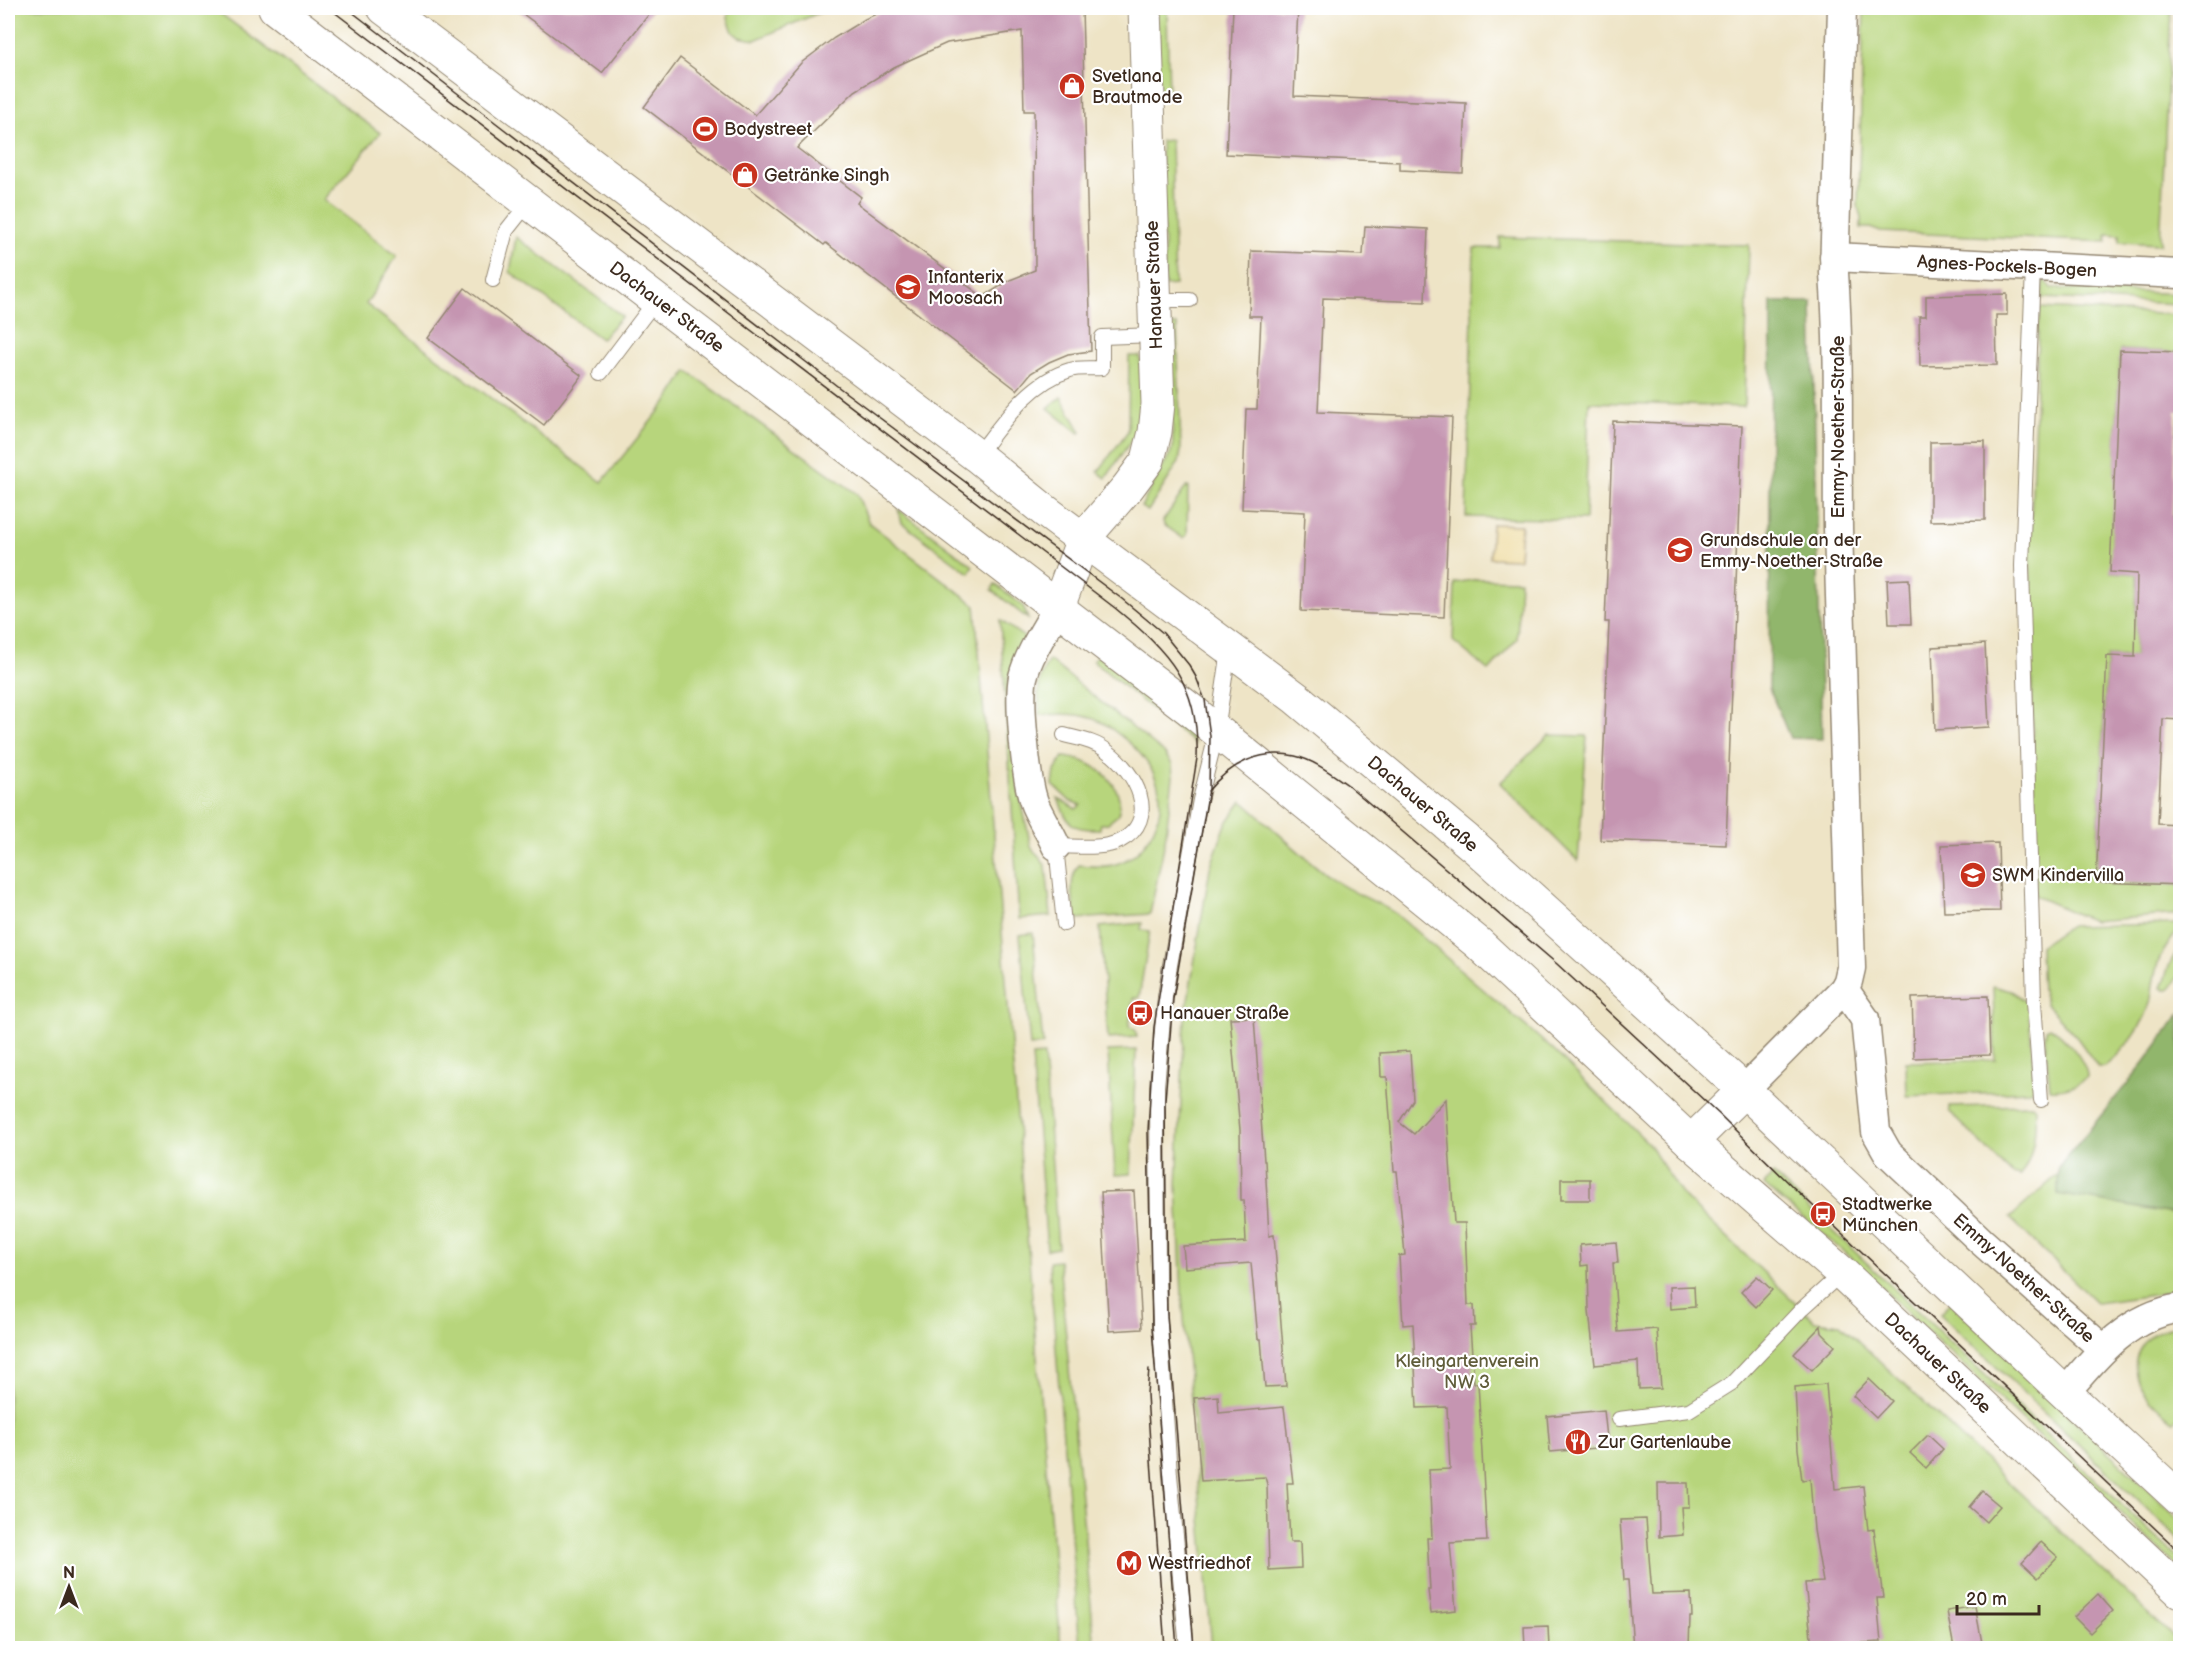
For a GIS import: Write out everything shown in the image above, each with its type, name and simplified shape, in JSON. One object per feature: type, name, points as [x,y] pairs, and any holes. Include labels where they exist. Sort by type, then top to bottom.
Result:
[{"type":"main road","name":"Dachauer Straße","points":[[275,8],[1058,607],[1217,731],[1478,942],[1691,1142],[1842,1274],[2181,1591]]},
{"type":"main road","name":"Dachauer Straße","points":[[384,8],[1296,698],[1476,848],[1744,1090],[2065,1393],[2181,1499]]},
{"type":"main road","name":"Hanauer Straße","points":[[1083,539],[1128,487],[1148,459],[1155,432],[1158,404],[1145,8]]},
{"type":"main road","points":[[1058,607],[1083,539]]},
{"type":"main road","points":[[1691,1142],[1744,1090]]},
{"type":"street","name":"Emmy-Noether-Straße","points":[[1842,8],[1834,257],[1837,315],[1838,526],[1843,738],[1851,968],[1844,989],[1865,1019],[1876,1132],[1888,1153],[2103,1350]]},
{"type":"street","name":"Agnes-Pockels-Bogen","points":[[1834,257],[2181,274]]},
{"type":"street","points":[[1056,846],[1034,804],[1026,759],[1021,693],[1023,676],[1030,659],[1058,607]]},
{"type":"street","points":[[1744,1090],[1844,989]]},
{"type":"street","points":[[2065,1393],[2103,1350],[2129,1327],[2152,1316],[2181,1308]]},
{"type":"lane","points":[[493,280],[506,231],[529,202]]},
{"type":"lane","points":[[2033,267],[2022,566],[2034,1002],[2041,1100]]},
{"type":"lane","points":[[601,373],[657,299]]},
{"type":"lane","points":[[1155,300],[1190,300]]},
{"type":"lane","points":[[976,456],[1002,423],[1042,383],[1071,369],[1102,368],[1102,337],[1156,335]]},
{"type":"lane","points":[[1187,1648],[1170,1475],[1160,1325],[1157,1086],[1165,998],[1172,954],[1207,767],[1217,731],[1230,648]]},
{"type":"lane","points":[[1064,735],[1092,742],[1118,760],[1129,771],[1140,791],[1141,812],[1130,834],[1120,841],[1098,845],[1056,846],[1064,924]]},
{"type":"lane","points":[[1619,1419],[1689,1410],[1732,1383],[1802,1309],[1842,1274]]},
{"type":"green space","points":[[8,8],[213,8],[380,133],[324,200],[397,256],[366,304],[602,482],[668,400],[687,371],[857,494],[869,523],[975,605],[1061,1648],[8,1648]]},
{"type":"green space","points":[[729,8],[830,8],[755,40],[739,37],[733,32],[728,18]]},
{"type":"green space","points":[[1157,8],[1167,8],[1169,97],[1159,97]]},
{"type":"green space","points":[[1864,8],[2171,8],[2160,244],[2120,242],[2120,235],[2107,234],[2107,242],[1881,232],[1861,228],[1858,206]]},
{"type":"green space","points":[[1171,140],[1175,285],[1165,286],[1161,141]]},
{"type":"green space","points":[[516,237],[622,316],[601,339],[510,272]]},
{"type":"green space","points":[[1500,237],[1749,245],[1744,407],[1589,402],[1585,520],[1466,517],[1474,248],[1500,248]]},
{"type":"green space","points":[[2043,278],[2051,288],[2180,294],[2180,304],[2042,298]]},
{"type":"green space","points":[[1771,302],[1812,302],[1822,739],[1790,738],[1769,688]]},
{"type":"green space","points":[[2039,308],[2180,315],[2180,352],[2120,350],[2111,572],[2137,574],[2135,657],[2107,656],[2096,881],[2180,885],[2180,914],[2093,921],[2035,896],[2030,546]]},
{"type":"green space","points":[[1170,325],[1177,325],[1181,451],[1179,462],[1148,511],[1141,507],[1173,448]]},
{"type":"green space","points":[[1129,356],[1140,356],[1142,403],[1139,429],[1106,478],[1098,472],[1128,431]]},
{"type":"green space","points":[[1061,397],[1081,432],[1079,433],[1048,408]]},
{"type":"green space","points":[[1188,487],[1187,535],[1183,538],[1164,525],[1163,521]]},
{"type":"green space","points":[[898,509],[973,566],[969,573],[902,523]]},
{"type":"green space","points":[[1478,579],[1520,580],[1517,639],[1489,671],[1453,641],[1455,583]]},
{"type":"green space","points":[[995,584],[1023,606],[1028,619],[992,590]]},
{"type":"green space","points":[[1000,620],[1028,640],[1008,679],[1019,790],[1031,847],[1046,866],[1051,916],[1019,919]]},
{"type":"green space","points":[[1097,655],[1189,729],[1194,743],[1093,661]]},
{"type":"green space","points":[[1049,660],[1164,753],[1172,764],[1173,777],[1165,841],[1150,914],[1076,919],[1072,884],[1079,865],[1112,865],[1134,854],[1148,839],[1156,824],[1160,810],[1160,796],[1152,770],[1144,758],[1108,726],[1092,718],[1077,715],[1039,715],[1039,686]]},
{"type":"green space","points":[[1549,735],[1587,736],[1578,861],[1500,783]]},
{"type":"green space","points":[[1063,757],[1074,758],[1095,767],[1112,783],[1119,803],[1118,815],[1108,823],[1100,824],[1100,829],[1077,827],[1068,820],[1058,798],[1076,809],[1081,805],[1070,801],[1053,785],[1055,771]]},
{"type":"green space","name":"Kleingartenverein NW 3","points":[[1242,801],[1331,878],[1396,914],[1552,1049],[1648,1143],[1683,1196],[1815,1321],[1840,1324],[2180,1643],[2180,1648],[1212,1648],[1182,1295],[1177,1186],[1185,1018],[1210,868],[1226,824]]},
{"type":"green space","points":[[1142,923],[1141,930],[1150,931],[1139,998],[1133,998],[1129,1027],[1135,1029],[1137,1037],[1108,1039],[1100,927]]},
{"type":"green space","points":[[2180,924],[2160,958],[2151,999],[2139,1028],[2111,1061],[2104,1067],[2098,1067],[2078,1039],[2046,1004],[2042,991],[2040,946],[2070,926]]},
{"type":"green space","points":[[1033,933],[1043,1045],[1030,1046],[1020,935]]},
{"type":"green space","points":[[2180,947],[2180,975],[2169,990],[2165,990],[2161,988],[2171,961]]},
{"type":"green space","points":[[1993,986],[2011,991],[2028,1002],[2035,1085],[2030,1091],[1907,1096],[1906,1062],[1995,1060]]},
{"type":"green space","points":[[2180,1014],[2180,1105],[2176,1110],[2180,1126],[2180,1215],[2058,1194],[2058,1168],[2144,1063]]},
{"type":"green space","points":[[2050,1027],[2068,1043],[2084,1065],[2087,1078],[2074,1086],[2050,1089],[2045,1038],[2046,1029]]},
{"type":"green space","points":[[1136,1050],[1131,1174],[1115,1175],[1108,1051]]},
{"type":"green space","points":[[1044,1055],[1058,1248],[1047,1250],[1032,1056]]},
{"type":"green space","points":[[2162,1080],[2180,1081],[2180,1291],[2097,1303],[2010,1218]]},
{"type":"green space","points":[[2032,1105],[2036,1108],[2033,1144],[2029,1160],[2020,1176],[2012,1174],[1949,1111],[1949,1107]]},
{"type":"green space","points":[[1773,1174],[2180,1560],[2180,1569],[1845,1253],[1764,1185]]},
{"type":"green space","points":[[1059,1261],[1095,1648],[1080,1648],[1049,1262]]},
{"type":"green space","points":[[1950,1302],[2180,1520],[2180,1540],[1940,1314]]},
{"type":"green space","points":[[2180,1325],[2180,1415],[2174,1422],[2144,1393],[2136,1376],[2135,1365],[2137,1355],[2149,1338],[2158,1332]]},
{"type":"sand","points":[[1492,524],[1521,525],[1519,559],[1490,558]]},
{"type":"building","points":[[515,8],[654,8],[602,73]]},
{"type":"building","points":[[889,8],[1082,8],[1091,351],[1068,354],[1049,362],[1031,373],[1017,390],[644,107],[680,58],[755,115],[801,63],[834,38],[865,19]],"holes":[[[1022,31],[1024,111],[1034,111],[1035,270],[1010,280],[983,297],[857,203],[861,197],[797,148],[855,91],[894,67],[947,43]]]},
{"type":"building","points":[[1233,8],[1298,8],[1294,96],[1466,103],[1463,173],[1400,170],[1400,162],[1226,154]]},
{"type":"building","points":[[1365,226],[1428,229],[1425,302],[1323,298],[1318,412],[1452,417],[1444,617],[1301,611],[1305,512],[1242,509],[1246,409],[1257,409],[1261,316],[1249,316],[1251,251],[1363,255]]},
{"type":"building","points":[[465,288],[582,376],[544,425],[428,338]]},
{"type":"building","points":[[2007,294],[2007,315],[1996,315],[1997,365],[1920,366],[1919,316],[1926,316],[1926,296]]},
{"type":"building","points":[[2120,350],[2181,352],[2181,411],[2176,411],[2172,516],[2181,516],[2181,720],[2163,719],[2158,824],[2181,825],[2181,885],[2096,882],[2107,656],[2135,657],[2137,574],[2110,572]]},
{"type":"building","points":[[1613,421],[1742,426],[1726,845],[1600,840],[1609,622],[1605,622]]},
{"type":"building","points":[[1985,441],[1985,520],[1930,521],[1930,442]]},
{"type":"building","points":[[1909,579],[1911,624],[1889,624],[1887,580]]},
{"type":"building","points":[[1985,644],[1989,727],[1935,730],[1932,647]]},
{"type":"building","name":"SWM Kindervilla","points":[[1998,843],[2000,911],[1944,912],[1941,845]]},
{"type":"building","points":[[1988,996],[1990,1055],[1914,1058],[1912,998]]},
{"type":"building","points":[[1254,1017],[1269,1236],[1274,1235],[1286,1386],[1265,1387],[1251,1263],[1185,1268],[1183,1246],[1246,1242],[1244,1200],[1241,1200],[1240,1130],[1230,1018]]},
{"type":"building","points":[[1410,1051],[1413,1100],[1399,1122],[1414,1134],[1446,1099],[1454,1223],[1465,1223],[1468,1305],[1474,1305],[1475,1326],[1470,1326],[1474,1383],[1478,1383],[1487,1541],[1450,1543],[1456,1610],[1431,1613],[1427,1538],[1432,1538],[1429,1470],[1450,1469],[1447,1407],[1417,1408],[1413,1324],[1403,1325],[1399,1256],[1405,1255],[1397,1171],[1394,1171],[1387,1077],[1381,1077],[1380,1053]]},
{"type":"building","points":[[1561,1179],[1590,1179],[1590,1200],[1561,1200]]},
{"type":"building","points":[[1134,1191],[1142,1329],[1109,1331],[1101,1192]]},
{"type":"building","points":[[1616,1242],[1618,1263],[1613,1263],[1618,1332],[1657,1329],[1661,1388],[1639,1389],[1638,1361],[1595,1365],[1589,1311],[1588,1265],[1581,1266],[1580,1245]]},
{"type":"building","points":[[1757,1276],[1772,1290],[1756,1307],[1741,1292]]},
{"type":"building","points":[[1694,1286],[1695,1307],[1670,1309],[1669,1287]]},
{"type":"building","points":[[1821,1326],[1822,1333],[1835,1346],[1812,1370],[1794,1354]]},
{"type":"building","points":[[1869,1379],[1892,1401],[1876,1418],[1853,1396]]},
{"type":"building","points":[[1826,1384],[1835,1489],[1863,1486],[1868,1530],[1874,1529],[1883,1598],[1877,1598],[1881,1642],[1812,1646],[1805,1583],[1823,1582],[1814,1530],[1810,1479],[1802,1480],[1795,1387]]},
{"type":"building","points":[[1218,1396],[1219,1413],[1284,1407],[1293,1483],[1287,1483],[1290,1542],[1300,1542],[1301,1568],[1269,1570],[1265,1477],[1201,1481],[1194,1398]]},
{"type":"building","name":"Zur Gartenlaube","points":[[1604,1410],[1608,1447],[1550,1452],[1547,1416]]},
{"type":"building","points":[[1928,1435],[1943,1449],[1926,1468],[1910,1453]]},
{"type":"building","points":[[1658,1483],[1688,1483],[1689,1507],[1681,1507],[1683,1535],[1659,1537]]},
{"type":"building","points":[[1982,1491],[2000,1506],[1986,1522],[1969,1507]]},
{"type":"building","points":[[1646,1519],[1652,1594],[1691,1593],[1692,1617],[1690,1617],[1689,1648],[1633,1648],[1628,1580],[1624,1580],[1620,1520]]},
{"type":"building","points":[[2041,1542],[2058,1557],[2038,1578],[2022,1563]]},
{"type":"building","points":[[2098,1594],[2113,1611],[2090,1633],[2074,1617]]},
{"type":"building","points":[[1975,1606],[1983,1648],[1954,1648],[1947,1611]]},
{"type":"building","points":[[1548,1626],[1549,1648],[1525,1648],[1524,1627]]},
{"type":"tram line","points":[[329,8],[1115,608],[1151,640],[1177,672],[1187,690],[1197,732],[1197,758],[1154,1027],[1148,1131],[1152,1328],[1177,1648]]},
{"type":"tram line","points":[[347,8],[841,389],[1122,599],[1163,633],[1196,677],[1205,700],[1210,736],[1209,789],[1173,999],[1165,1100],[1167,1314],[1194,1648]]},
{"type":"tram line","points":[[1208,791],[1236,766],[1270,754],[1302,758],[1323,768],[1348,785],[1557,964],[1720,1115],[1793,1187],[2180,1552]]},
{"type":"tram line","points":[[1149,1369],[1147,1394],[1165,1648]]},
{"type":"place","name":"Svetlana Brautmode","points":[[1072,86]]},
{"type":"place","name":"Bodystreet","points":[[705,129]]},
{"type":"place","name":"Getränke Singh","points":[[745,175]]},
{"type":"place","name":"Infanterix Moosach","points":[[908,287]]},
{"type":"place","name":"Grundschule an der Emmy-Noether-Straße","points":[[1680,550]]},
{"type":"place","name":"SWM Kindervilla","points":[[1973,875]]},
{"type":"place","name":"Hanauer Straße","points":[[1140,1013]]},
{"type":"place","name":"Stadtwerke München","points":[[1823,1214]]},
{"type":"place","name":"Zur Gartenlaube","points":[[1578,1442]]},
{"type":"place","name":"Westfriedhof","points":[[1129,1563]]}]
